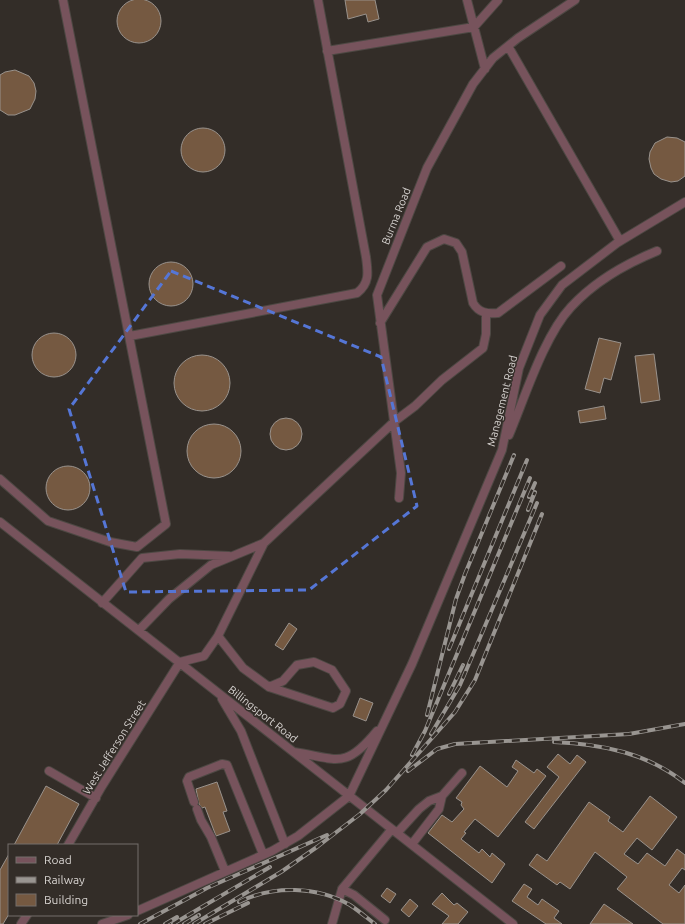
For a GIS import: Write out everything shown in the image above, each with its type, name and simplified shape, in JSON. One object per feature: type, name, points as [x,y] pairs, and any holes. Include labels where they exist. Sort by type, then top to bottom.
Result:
[{"type":"street","points":[[0,479],[48,521],[110,542],[137,547],[166,524],[63,0]]},
{"type":"street","points":[[130,336],[357,293],[363,289],[368,281],[366,257],[318,0]]},
{"type":"street","points":[[467,0],[485,69]]},
{"type":"street","points":[[327,51],[474,27],[498,0]]},
{"type":"street","name":"Burma Road","points":[[399,498],[401,473],[377,295],[427,168],[473,84],[493,58],[548,16],[574,0]]},
{"type":"street","points":[[508,46],[620,241]]},
{"type":"street","name":"Management Road","points":[[385,722],[412,664],[502,450],[519,368],[540,315],[562,285],[620,241],[685,202]]},
{"type":"street","points":[[380,323],[427,247],[444,239],[456,243],[462,252],[473,303],[476,308],[486,314],[498,313],[561,266]]},
{"type":"street","points":[[502,450],[550,338],[571,307],[597,283],[629,263],[657,251]]},
{"type":"street","points":[[180,662],[204,656],[218,636],[264,543],[395,421],[415,406],[442,380],[483,348],[486,334],[486,314]]},
{"type":"street","name":"Billingsport Road","points":[[0,522],[512,924]]},
{"type":"street","points":[[139,630],[169,599],[210,565],[264,543]]},
{"type":"street","points":[[102,603],[142,558],[180,554],[232,556]]},
{"type":"street","points":[[218,636],[244,668],[269,687],[333,708],[340,704],[346,691],[332,670],[314,662],[297,665],[283,681],[269,687]]},
{"type":"street","name":"West Jefferson Street","points":[[69,844],[180,662]]},
{"type":"street","points":[[217,692],[241,731],[285,844]]},
{"type":"street","points":[[293,752],[327,759],[338,760],[347,758],[362,749],[385,722]]},
{"type":"street","points":[[138,911],[285,844],[298,836],[349,796],[385,722]]},
{"type":"street","points":[[225,871],[211,837],[201,820],[187,781],[189,777],[222,764],[229,767],[263,854]]},
{"type":"street","points":[[49,771],[96,798]]},
{"type":"street","points":[[332,924],[342,889],[395,831],[429,801],[442,796],[462,773]]},
{"type":"street","points":[[412,844],[439,810],[442,796]]},
{"type":"street","points":[[342,889],[354,895],[385,920]]},
{"type":"street","points":[[102,924],[125,916]]},
{"type":"highlighted area","points":[[171,271],[381,357],[417,506],[309,590],[126,592],[69,409]]},
{"type":"building","points":[[139,-1],[151,3],[157,9],[161,21],[157,33],[151,39],[139,43],[127,39],[121,33],[117,21],[121,9],[127,3]]},
{"type":"building","points":[[345,0],[375,0],[379,19],[368,22],[366,14],[348,19]]},
{"type":"building","points":[[15,70],[29,76],[34,83],[36,91],[35,99],[30,109],[15,115],[8,115],[0,110],[0,75],[5,72]]},
{"type":"building","points":[[203,128],[215,132],[221,138],[225,150],[221,162],[215,168],[203,172],[191,168],[185,162],[181,150],[185,138],[191,132]]},
{"type":"building","points":[[667,137],[677,138],[685,142],[685,176],[678,181],[671,182],[661,179],[654,174],[651,168],[649,159],[650,152],[655,143]]},
{"type":"building","points":[[167,262],[175,262],[180,263],[187,268],[192,275],[192,293],[187,300],[180,305],[167,306],[159,303],[152,296],[149,288],[149,280],[152,272],[159,265]]},
{"type":"building","points":[[50,333],[58,333],[63,334],[70,339],[75,346],[75,364],[70,371],[63,376],[50,377],[42,374],[35,367],[32,359],[32,351],[35,343],[42,336]]},
{"type":"building","points":[[599,338],[621,343],[611,380],[604,378],[600,393],[585,389]]},
{"type":"building","points":[[654,354],[660,400],[641,403],[635,356]]},
{"type":"building","points":[[202,355],[213,357],[222,363],[228,372],[230,383],[228,394],[222,403],[213,409],[202,411],[191,409],[182,403],[176,394],[174,383],[176,372],[182,363],[191,357]]},
{"type":"building","points":[[604,406],[606,419],[580,423],[578,411]]},
{"type":"building","points":[[283,418],[289,418],[298,422],[302,434],[298,446],[289,450],[283,450],[274,446],[270,437],[270,431],[274,422]]},
{"type":"building","points":[[209,424],[219,424],[229,428],[237,436],[241,446],[241,456],[237,466],[229,474],[219,478],[209,478],[199,474],[191,466],[187,456],[187,446],[191,436],[199,428]]},
{"type":"building","points":[[64,466],[72,466],[77,467],[84,472],[89,479],[89,497],[84,504],[77,509],[64,510],[56,507],[49,500],[46,492],[46,484],[49,476],[56,469]]},
{"type":"building","points":[[289,623],[297,629],[283,650],[275,645]]},
{"type":"building","points":[[360,698],[373,703],[366,721],[353,716]]},
{"type":"building","points":[[558,754],[570,764],[577,755],[586,762],[534,829],[525,822],[559,777],[547,767]]},
{"type":"building","points":[[516,760],[534,773],[537,769],[546,776],[498,837],[475,819],[464,832],[466,833],[461,839],[479,853],[482,849],[490,857],[492,853],[505,864],[492,883],[428,833],[442,815],[452,822],[464,809],[461,805],[462,802],[456,798],[480,766],[507,787],[518,771],[512,767]]},
{"type":"building","points":[[217,782],[227,811],[223,812],[230,831],[216,836],[205,807],[202,808],[199,804],[196,789]]},
{"type":"building","points":[[46,786],[79,804],[58,844],[15,844]]},
{"type":"building","points":[[650,796],[677,817],[652,850],[637,838],[624,854],[638,864],[647,853],[665,866],[677,849],[685,855],[685,870],[682,868],[669,885],[679,893],[685,885],[685,924],[663,924],[617,889],[627,877],[595,852],[570,889],[560,882],[557,885],[529,865],[537,854],[547,861],[589,802],[610,817],[608,821],[623,832]]},
{"type":"building","points":[[8,856],[8,916],[3,924],[0,924],[0,870]]},
{"type":"building","points":[[524,884],[532,889],[527,897],[538,905],[542,899],[559,911],[554,918],[562,924],[546,924],[512,901]]},
{"type":"building","points":[[387,888],[396,894],[390,903],[381,896]]},
{"type":"building","points":[[442,893],[454,905],[457,903],[468,912],[458,924],[442,924],[449,916],[432,904]]},
{"type":"building","points":[[410,899],[418,906],[409,917],[401,910]]},
{"type":"building","points":[[604,904],[633,924],[590,924]]},
{"type":"railway","points":[[427,715],[456,599],[514,455]]},
{"type":"railway","points":[[449,649],[527,460]]},
{"type":"railway","points":[[412,755],[425,731],[530,478]]},
{"type":"railway","points":[[529,497],[535,483]]},
{"type":"railway","points":[[528,510],[535,492]]},
{"type":"railway","points":[[431,734],[460,685],[537,503]]},
{"type":"railway","points":[[194,924],[281,872],[360,814],[386,790],[455,712],[475,680],[542,514]]},
{"type":"railway","points":[[449,694],[463,665]]},
{"type":"railway","points":[[408,771],[437,749],[455,744],[629,734],[685,724]]},
{"type":"railway","points":[[554,742],[607,748],[640,757],[655,764],[685,783]]},
{"type":"railway","points":[[140,924],[207,888],[327,835]]},
{"type":"railway","points":[[173,924],[270,867]]},
{"type":"railway","points":[[239,902],[252,896],[280,890],[309,891],[324,894],[350,905],[375,924]]},
{"type":"railway","points":[[205,924],[248,903]]},
{"type":"railway","points":[[184,924],[199,915]]},
{"type":"railway","points":[[165,924],[177,917]]}]
